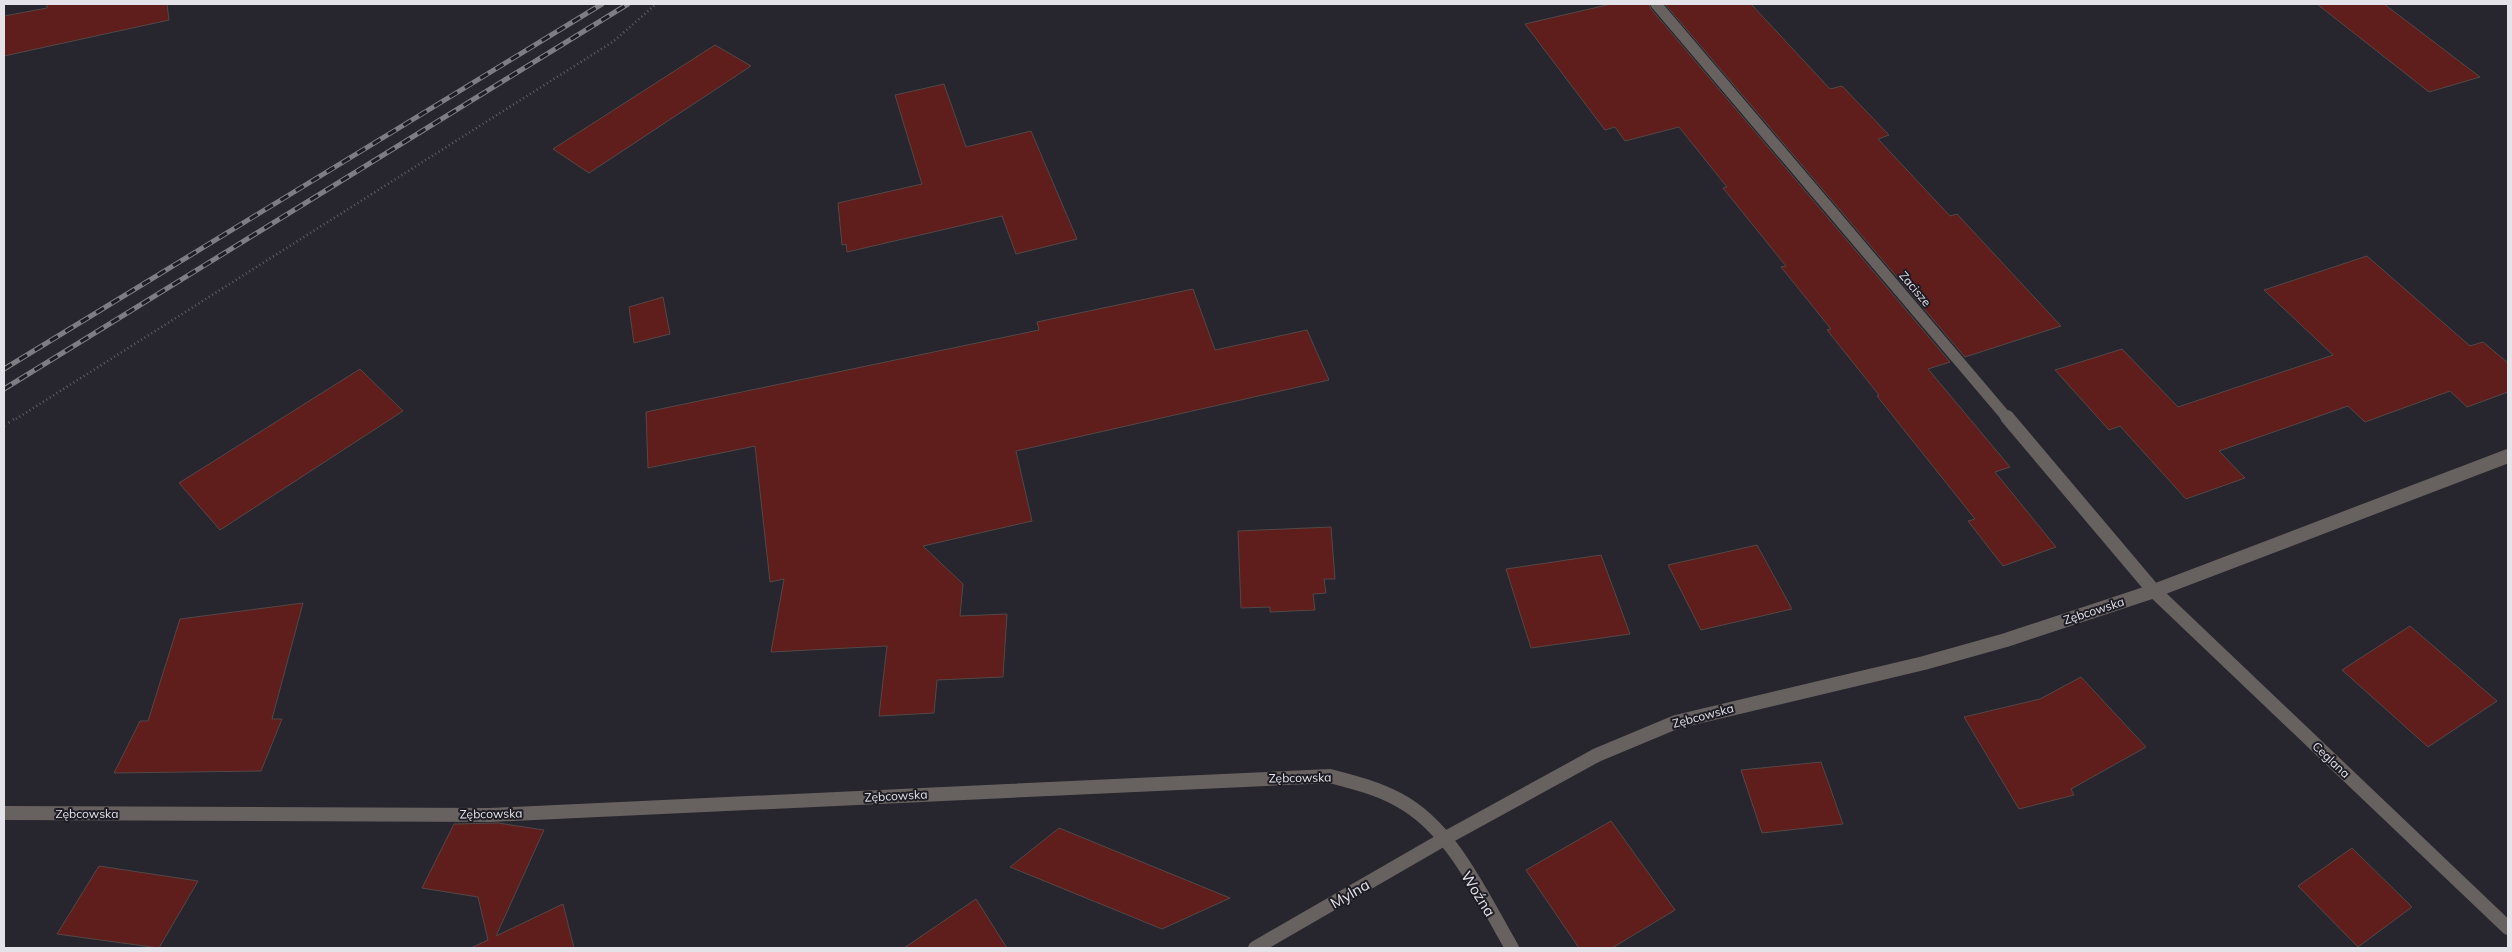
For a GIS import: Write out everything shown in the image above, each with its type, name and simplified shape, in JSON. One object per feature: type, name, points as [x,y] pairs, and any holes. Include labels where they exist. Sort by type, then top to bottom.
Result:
[{"type":"street","name":"Zacisze","points":[[1656,4],[2154,591]]},
{"type":"street","name":"Zębcowska","points":[[4,814],[490,816],[1330,776],[1369,787],[1409,806],[1444,839],[1597,755],[1676,722],[1924,663],[2006,640],[2154,591],[2508,456]]},
{"type":"street","name":"Ceglana","points":[[2154,591],[2508,928]]},
{"type":"street","name":"Mylna","points":[[1255,948],[1444,839]]},
{"type":"street","name":"Woźna","points":[[1444,839],[1512,948]]},
{"type":"path","points":[[4,426],[614,41],[656,4]]},
{"type":"building","points":[[47,4],[167,4],[169,20],[4,56],[4,16],[47,8]]},
{"type":"building","points":[[1611,4],[1649,4],[1651,9],[1950,362],[1928,369],[2010,467],[1995,472],[2056,547],[2003,566],[1968,521],[1975,519],[1827,330],[1831,329],[1781,267],[1786,266],[1723,188],[1727,187],[1679,127],[1625,141],[1615,127],[1605,130],[1525,24]]},
{"type":"building","points":[[1665,4],[1751,4],[1830,89],[1842,86],[1889,135],[1878,139],[1950,216],[1957,214],[2061,326],[1965,357]]},
{"type":"building","points":[[2317,4],[2384,4],[2480,77],[2429,92]]},
{"type":"building","points":[[715,45],[751,66],[589,173],[553,149]]},
{"type":"building","points":[[944,84],[966,147],[1031,131],[1077,239],[1016,254],[1002,216],[847,252],[846,244],[842,245],[838,203],[922,184],[895,95]]},
{"type":"building","points":[[2367,256],[2470,346],[2483,342],[2508,363],[2508,392],[2467,407],[2450,391],[2365,422],[2348,406],[2219,451],[2245,478],[2186,499],[2120,426],[2109,430],[2055,370],[2122,349],[2178,407],[2333,355],[2264,290]]},
{"type":"building","points":[[1193,289],[1215,350],[1307,330],[1329,380],[1016,451],[1032,521],[923,546],[963,584],[960,616],[1007,614],[1003,677],[937,680],[934,713],[879,716],[887,646],[771,652],[784,579],[770,582],[755,446],[648,468],[646,412],[1039,330],[1037,322]]},
{"type":"building","points":[[663,297],[670,334],[634,343],[629,307]]},
{"type":"building","points":[[360,369],[403,411],[220,530],[179,483]]},
{"type":"building","points":[[1331,527],[1335,579],[1324,579],[1326,593],[1313,594],[1315,610],[1270,612],[1270,607],[1241,608],[1238,531]]},
{"type":"building","points":[[1757,545],[1792,609],[1701,630],[1668,565]]},
{"type":"building","points":[[1601,555],[1630,634],[1531,648],[1506,569]]},
{"type":"building","points":[[303,603],[272,719],[282,719],[261,771],[114,773],[140,721],[148,721],[180,619]]},
{"type":"building","points":[[2410,626],[2497,701],[2428,747],[2342,670]]},
{"type":"building","points":[[2081,677],[2146,747],[2071,789],[2074,795],[2019,809],[1964,717],[2040,699]]},
{"type":"building","points":[[1821,762],[1843,824],[1762,833],[1741,770]]},
{"type":"building","points":[[1611,821],[1675,910],[1612,948],[1579,948],[1526,870]]},
{"type":"building","points":[[498,823],[544,830],[496,936],[563,904],[574,948],[471,948],[488,940],[478,897],[422,888],[454,824]]},
{"type":"building","points":[[1059,828],[1230,898],[1162,929],[1010,867]]},
{"type":"building","points":[[2352,848],[2412,907],[2358,947],[2298,886]]},
{"type":"building","points":[[99,866],[198,881],[159,948],[57,934]]},
{"type":"building","points":[[976,899],[1007,948],[904,948]]},
{"type":"railway","points":[[4,369],[602,4]]},
{"type":"railway","points":[[4,389],[628,4]]}]
